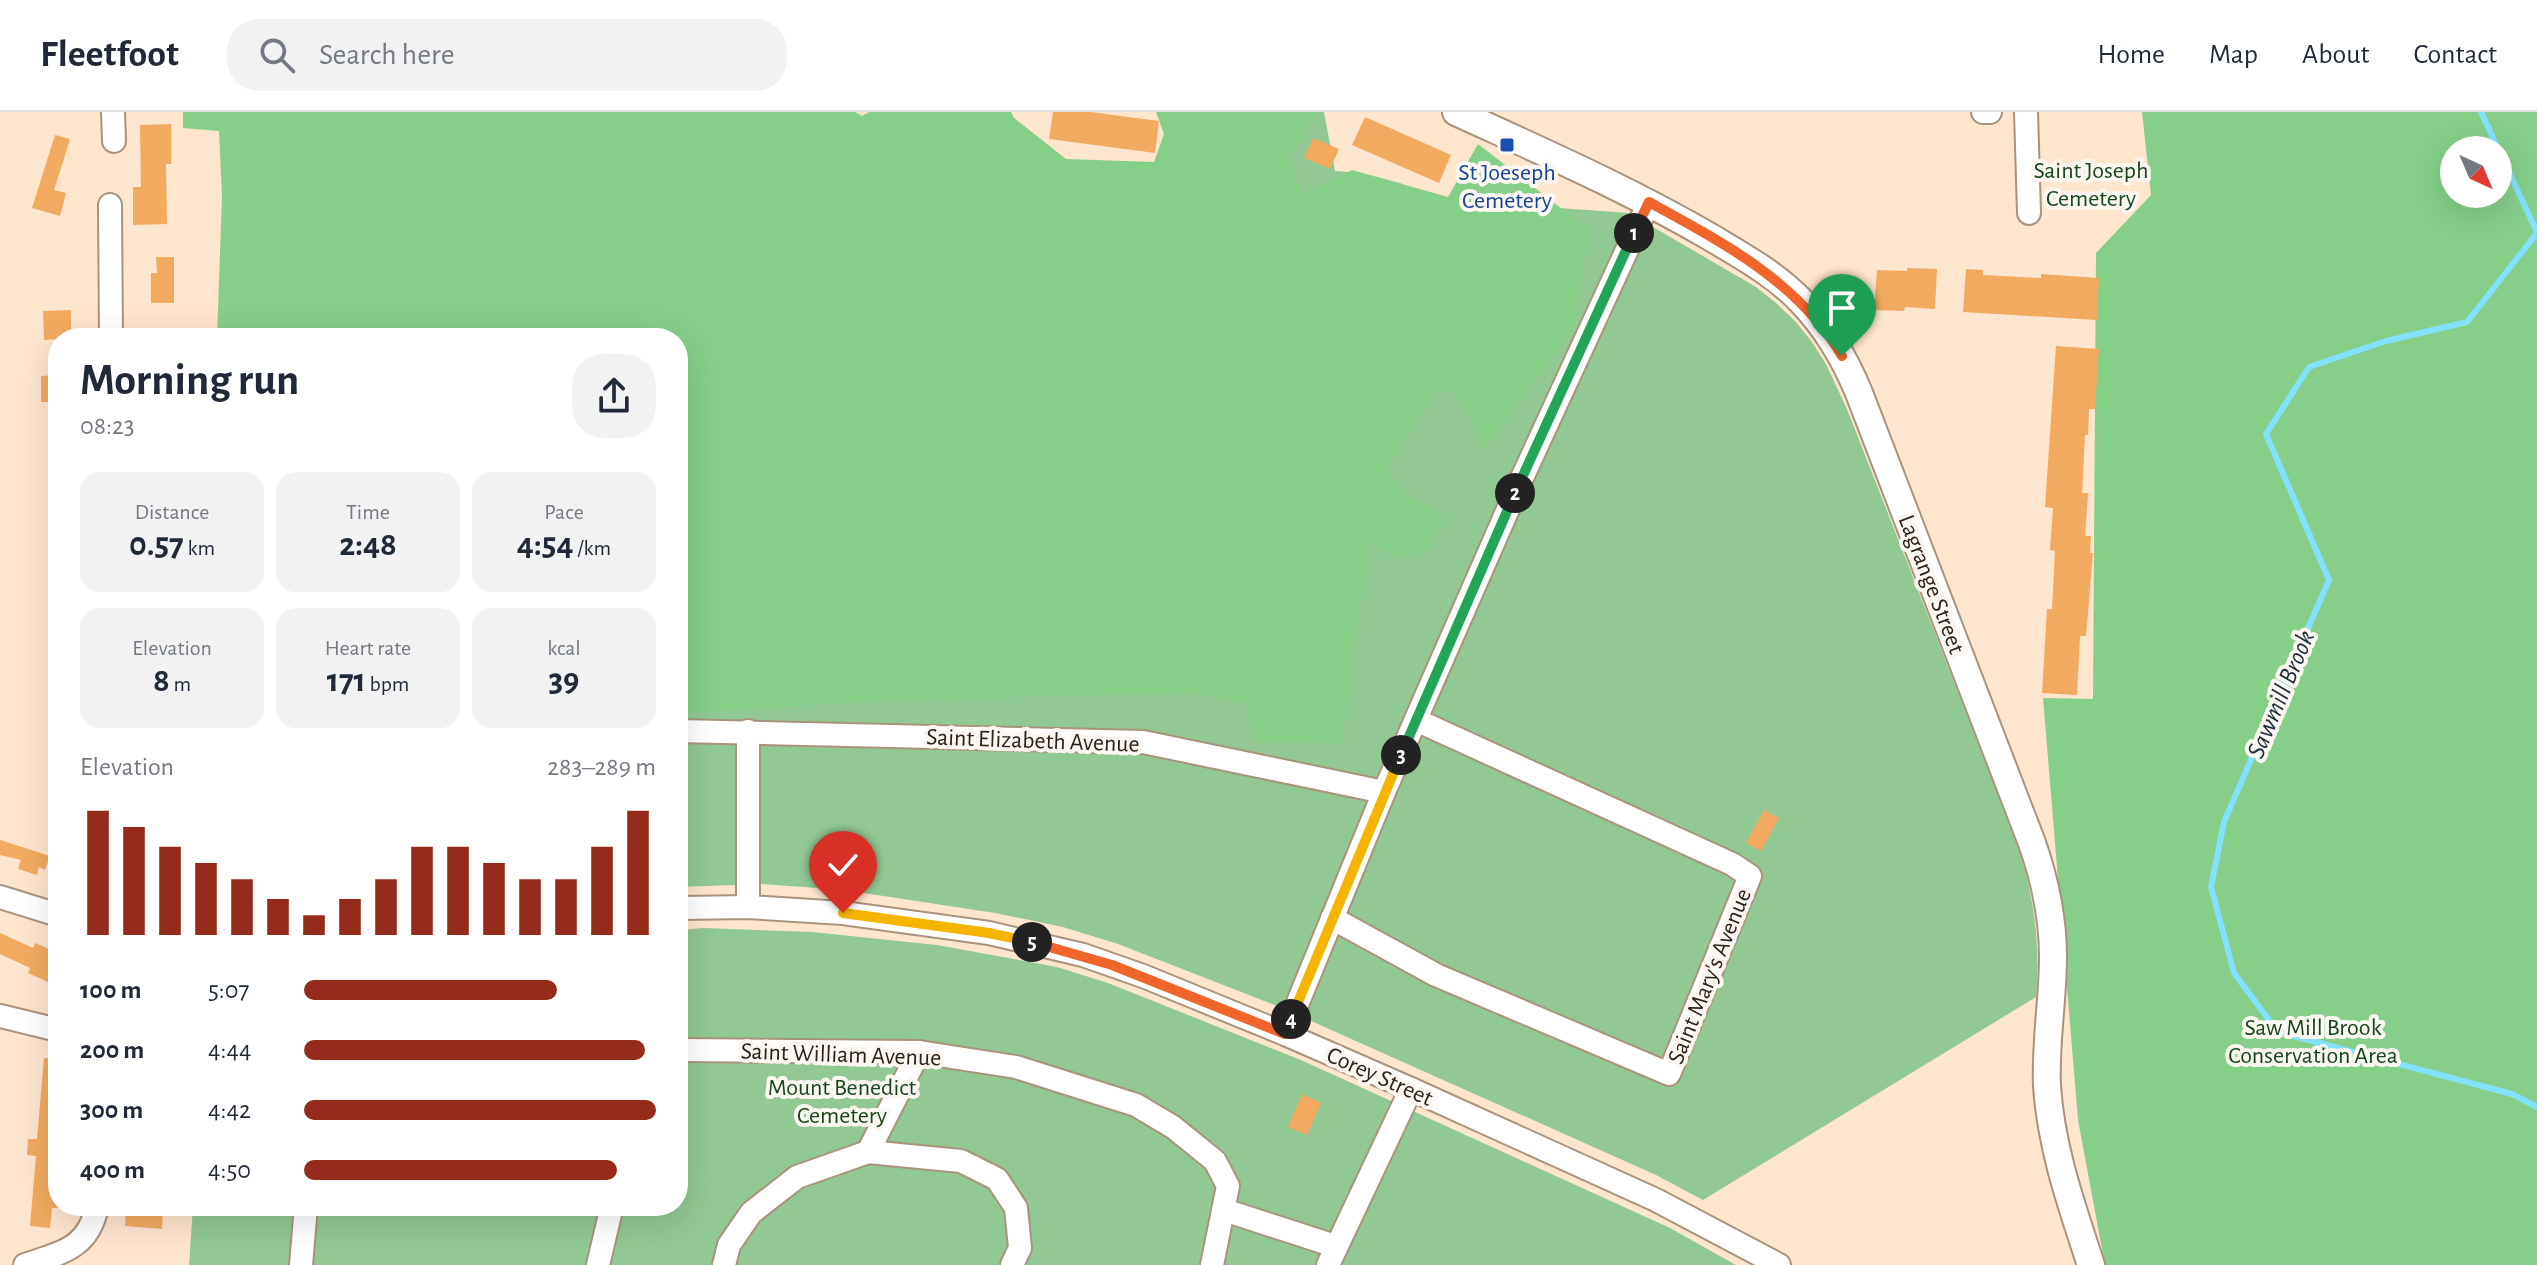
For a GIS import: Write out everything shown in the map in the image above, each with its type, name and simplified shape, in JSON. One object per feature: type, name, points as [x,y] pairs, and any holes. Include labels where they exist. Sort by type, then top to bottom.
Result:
[{"type":"main road","name":"Lagrange Street","points":[[1456,112],[1492,120],[1649,202],[1748,260],[1792,293],[1835,345],[1859,393],[2043,876],[2053,939],[2047,1056],[2049,1109],[2058,1158],[2091,1265]]},
{"type":"street","points":[[113,112],[114,141]]},
{"type":"street","points":[[1983,112],[1990,112]]},
{"type":"street","points":[[2026,112],[2029,213]]},
{"type":"street","points":[[1285,1034],[1384,792],[1516,491],[1649,202]]},
{"type":"street","points":[[110,205],[111,328]]},
{"type":"street","name":"Saint Mary's Avenue","points":[[1332,918],[1436,975],[1669,1074],[1750,876],[1732,864],[1416,720]]},
{"type":"street","name":"Saint Elizabeth Avenue","points":[[688,731],[1143,742],[1384,792]]},
{"type":"street","points":[[748,731],[748,907]]},
{"type":"street","points":[[0,897],[48,912]]},
{"type":"street","name":"Corey Street","points":[[688,908],[820,911],[989,933],[1055,947],[1143,976],[1411,1089],[1656,1200],[1779,1265]]},
{"type":"street","points":[[0,1016],[48,1028]]},
{"type":"street","name":"Saint William Avenue","points":[[688,1050],[919,1052],[1016,1067],[1136,1105],[1173,1127],[1215,1161],[1228,1186],[1212,1265]]},
{"type":"street","points":[[868,1152],[919,1052]]},
{"type":"street","points":[[1224,1210],[1332,1256],[1411,1089]]},
{"type":"street","points":[[724,1265],[729,1245],[751,1213],[797,1177],[868,1152],[961,1161],[997,1179],[1016,1208],[1020,1248],[1012,1265]]},
{"type":"street","points":[[25,1265],[63,1252],[76,1244],[89,1230],[94,1216]]},
{"type":"street","points":[[301,1265],[305,1216]]},
{"type":"street","points":[[598,1265],[610,1216]]},
{"type":"green space","points":[[183,112],[855,112],[862,116],[869,112],[1011,112],[1014,118],[1066,159],[1154,162],[1164,134],[1156,112],[1317,112],[1289,156],[1301,194],[1352,170],[1448,197],[1478,144],[1588,229],[1575,326],[1483,450],[1464,405],[1452,392],[1434,392],[1387,467],[1392,483],[1444,519],[1428,548],[1397,559],[1368,544],[1341,743],[1256,742],[1244,703],[1189,693],[908,699],[688,712],[688,328],[217,328],[222,196],[219,131],[183,128]]},
{"type":"green space","points":[[1265,112],[1324,112],[1335,171],[1360,173],[1400,183],[1433,199],[1629,213],[1756,287],[1796,322],[1826,364],[1847,409],[2014,835],[2034,915],[2036,997],[1703,1200],[1656,1175],[1282,1008],[1118,944],[1063,927],[995,913],[844,890],[762,884],[688,887],[688,328],[285,328],[1226,181]]},
{"type":"green space","name":"Saw Mill Brook Conservation Area","points":[[2142,112],[2537,112],[2537,1265],[2105,1265],[2078,1120],[2043,698],[2093,699],[2096,253],[2151,195]]},
{"type":"green space","name":"Mount Benedict Cemetery","points":[[688,929],[812,932],[937,945],[1057,967],[1108,983],[1301,1060],[1670,1228],[1736,1265],[189,1265],[192,1216],[688,1216]]},
{"type":"building","points":[[1053,112],[1090,112],[1159,121],[1155,153],[1049,139]]},
{"type":"building","points":[[1365,117],[1451,155],[1439,183],[1352,145]]},
{"type":"building","points":[[171,124],[171,164],[166,164],[167,224],[133,225],[133,187],[141,187],[140,125]]},
{"type":"building","points":[[55,135],[70,139],[54,190],[66,193],[60,216],[32,208]]},
{"type":"building","points":[[1313,138],[1339,149],[1330,169],[1304,158]]},
{"type":"building","points":[[156,257],[174,257],[174,303],[151,303],[151,273],[157,273]]},
{"type":"building","points":[[1907,268],[1937,269],[1935,309],[1905,307],[1904,311],[1874,310],[1877,270],[1907,271]]},
{"type":"building","points":[[1966,269],[1983,270],[1983,275],[2041,278],[2041,274],[2099,278],[2097,320],[1963,312]]},
{"type":"building","points":[[71,310],[71,328],[48,328],[48,340],[44,340],[43,311]]},
{"type":"building","points":[[2056,346],[2099,349],[2095,409],[2089,409],[2088,435],[2085,435],[2082,493],[2088,493],[2085,536],[2091,536],[2090,553],[2093,553],[2086,636],[2080,636],[2077,695],[2042,693],[2047,609],[2052,609],[2055,551],[2050,550],[2053,508],[2045,507]]},
{"type":"building","points":[[41,376],[48,376],[48,402],[41,402]]},
{"type":"building","points":[[1764,810],[1779,818],[1761,851],[1746,843]]},
{"type":"building","points":[[0,840],[48,855],[48,862],[45,870],[39,867],[37,875],[18,869],[21,860],[0,855]]},
{"type":"building","points":[[0,933],[33,948],[35,943],[48,949],[48,982],[28,973],[30,968],[0,954]]},
{"type":"building","points":[[44,1058],[48,1058],[50,1228],[30,1226],[36,1156],[27,1155],[28,1139],[37,1139]]},
{"type":"building","points":[[1302,1094],[1321,1103],[1307,1135],[1288,1127]]},
{"type":"building","points":[[126,1216],[163,1216],[162,1229],[125,1226]]},
{"type":"waterway","name":"Sawmill Brook","points":[[2481,112],[2537,232]]},
{"type":"waterway","name":"Sawmill Brook","points":[[2537,233],[2467,322],[2386,341],[2309,367],[2266,434],[2329,580],[2224,822],[2211,887],[2234,973],[2278,1032],[2512,1094],[2537,1107]]},
{"type":"place","name":"St Joeseph Cemetery","points":[[1507,145]]},
{"type":"route","points":[[843,913],[989,933],[1055,947],[1143,976],[1285,1034],[1384,792],[1516,491],[1649,202],[1748,260],[1782,284],[1819,322],[1842,356]]},
{"type":"park label","name":"Saint Joseph Cemetery","points":[[2091,184]]}]
